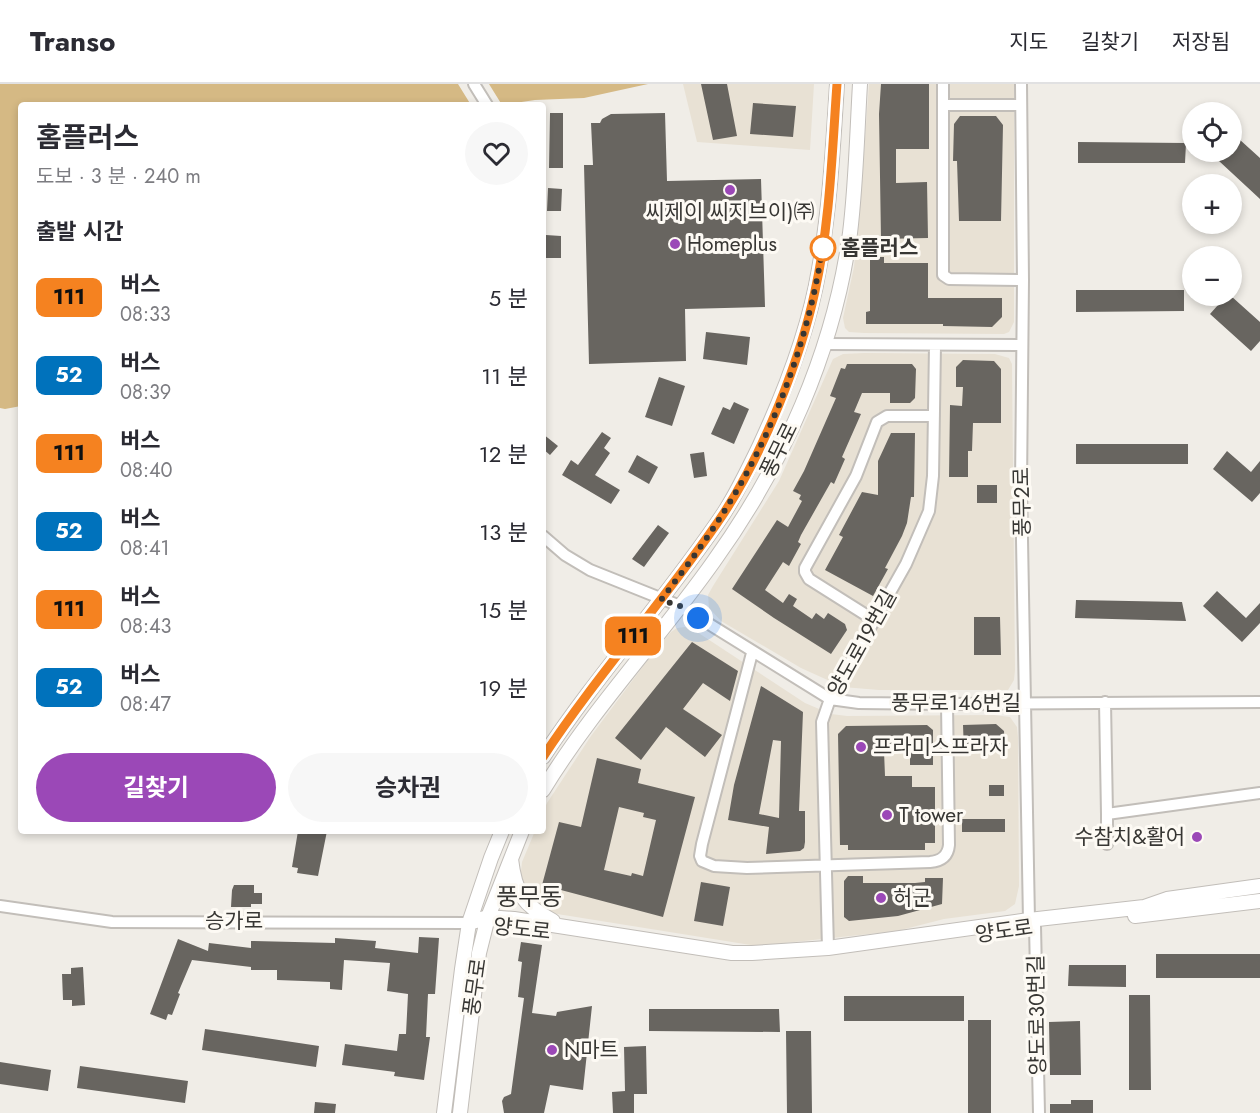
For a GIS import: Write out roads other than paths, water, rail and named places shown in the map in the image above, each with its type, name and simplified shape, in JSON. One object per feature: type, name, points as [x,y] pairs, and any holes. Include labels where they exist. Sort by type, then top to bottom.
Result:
[{"type":"street","points":[[474,84],[485,102]]},
{"type":"street","name":"풍무로","points":[[546,753],[600,677],[661,600],[725,510],[770,424],[796,357],[815,293],[828,206],[837,84]]},
{"type":"street","name":"풍무로","points":[[546,786],[587,724],[732,536],[759,492],[789,432],[825,344],[840,289],[850,232],[860,84]]},
{"type":"street","points":[[943,84],[943,275],[949,279],[1023,280]]},
{"type":"street","name":"풍무2로","points":[[1021,84],[1023,280],[1021,486],[1032,923]]},
{"type":"street","points":[[943,105],[1022,105]]},
{"type":"street","points":[[825,344],[1022,345]]},
{"type":"street","name":"양도로19번길","points":[[828,948],[822,730],[825,713],[830,699],[906,564],[929,511],[933,476],[935,345]]},
{"type":"street","points":[[874,620],[809,579],[805,568],[856,476],[877,422],[886,416],[934,416]]},
{"type":"street","name":"풍무로146번길","points":[[546,539],[565,555],[590,570],[680,606],[830,699],[859,703],[947,704],[1260,702]]},
{"type":"street","points":[[753,653],[702,844],[700,856],[706,864],[727,868],[930,862],[946,856],[949,845],[947,704]]},
{"type":"street","points":[[1105,702],[1107,844]]},
{"type":"street","points":[[1107,814],[1260,793]]},
{"type":"street","name":"풍무로","points":[[444,1113],[469,923],[501,834]]},
{"type":"street","name":"풍무로","points":[[460,1113],[475,979],[487,921],[521,834]]},
{"type":"street","points":[[511,855],[513,878],[520,894],[534,910],[560,925]]},
{"type":"street","name":"양도로","points":[[487,921],[730,959],[752,960],[828,955],[1144,907],[1167,899],[1260,885]]},
{"type":"street","name":"양도로","points":[[469,923],[487,921],[560,925],[732,953],[752,954],[828,948],[1032,923],[1260,901]]},
{"type":"street","name":"승가로","points":[[0,906],[112,922],[469,923]]},
{"type":"street","name":"양도로30번길","points":[[1032,923],[1039,1113]]},
{"type":"place","name":"씨제이 씨지브이)㈜","points":[[730,190]]},
{"type":"place","name":"Homeplus","points":[[675,244]]},
{"type":"place","name":"홈플러스","points":[[823,248]]},
{"type":"place","name":"프라미스프라자","points":[[861,747]]},
{"type":"place","name":"T tower","points":[[887,815]]},
{"type":"place","name":"수참치&활어","points":[[1197,837]]},
{"type":"place","name":"허군","points":[[881,898]]},
{"type":"place","name":"N마트","points":[[552,1050]]},
{"type":"district","name":"풍무동","points":[[529,897]]}]
